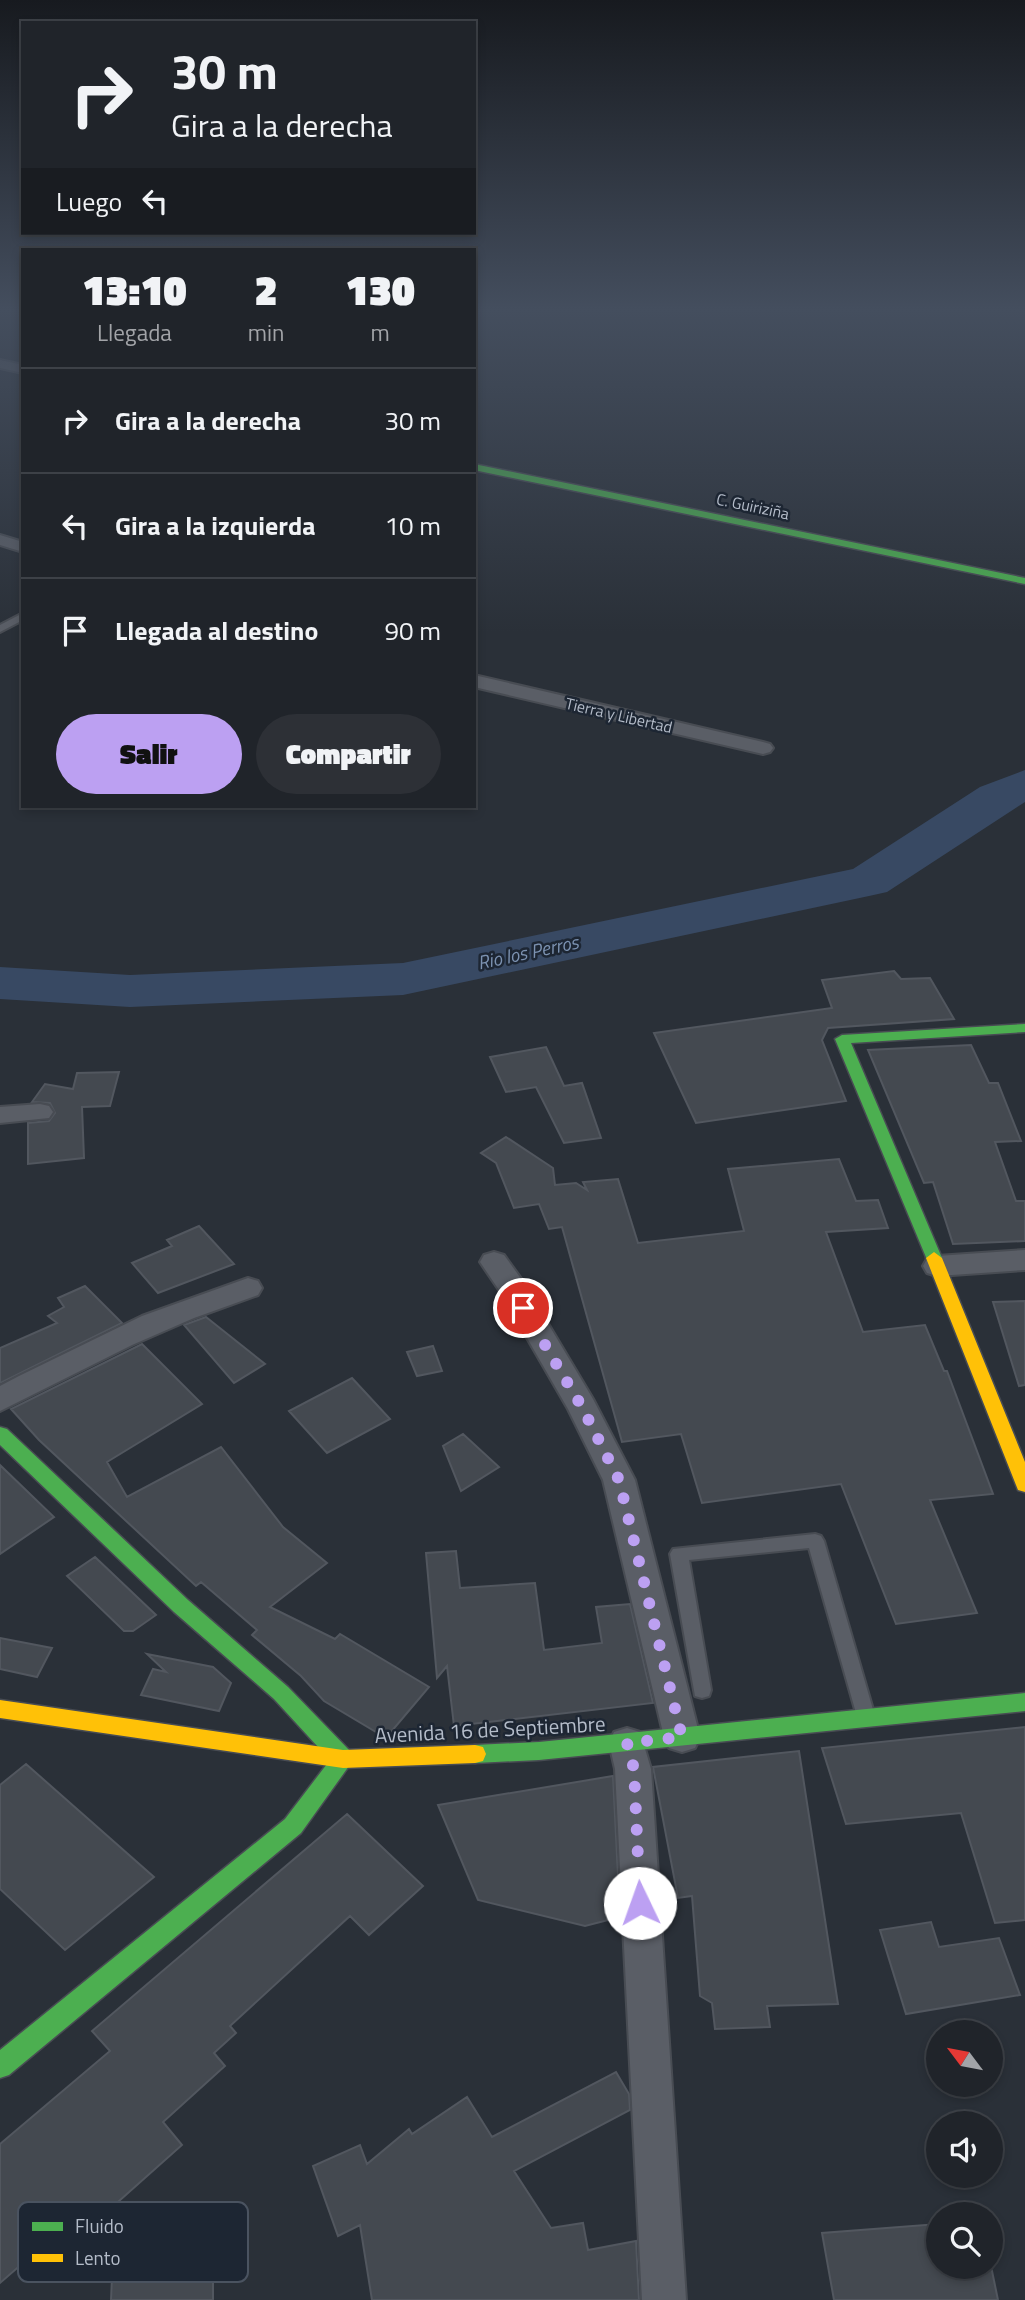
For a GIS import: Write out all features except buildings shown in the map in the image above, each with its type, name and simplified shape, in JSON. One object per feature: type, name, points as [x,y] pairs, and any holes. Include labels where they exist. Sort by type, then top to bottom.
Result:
[{"type":"street","name":"C. Guiriziña","points":[[476,467],[1025,581]]},
{"type":"street","points":[[0,540],[21,546]]},
{"type":"street","name":"Tierra y Libertad","points":[[476,681],[763,748]]},
{"type":"street","points":[[1025,1028],[842,1039],[1025,1485]]},
{"type":"street","points":[[0,1115],[40,1112]]},
{"type":"street","points":[[937,1266],[1025,1260]]},
{"type":"street","points":[[494,1262],[512,1287],[582,1407],[619,1480],[682,1737]]},
{"type":"street","points":[[0,1400],[75,1358],[149,1324],[199,1303],[248,1288]]},
{"type":"street","points":[[0,1434],[181,1606],[281,1693],[343,1759],[293,1826],[0,2066]]},
{"type":"street","name":"Avenida 16 de Septiembre","points":[[0,1709],[343,1759],[539,1751],[1025,1702]]},
{"type":"street","points":[[627,1743],[634,1769],[664,2300]]},
{"type":"lane","points":[[0,629],[21,617]]},
{"type":"lane","points":[[702,1690],[678,1553],[815,1541],[866,1718]]},
{"type":"waterway","name":"Rio los Perros","points":[[0,983],[130,991],[403,979],[869,881],[997,797],[1025,784]]},
{"type":"traffic: fast","points":[[476,467],[1025,581]]},
{"type":"traffic: fast","points":[[934,1258],[842,1039],[1025,1028]]},
{"type":"traffic: fast","points":[[0,1434],[181,1606],[281,1693],[343,1759],[293,1826],[0,2066]]},
{"type":"traffic: fast","points":[[475,1754],[539,1751],[1025,1702]]},
{"type":"traffic: slow","points":[[934,1258],[1025,1485]]},
{"type":"traffic: slow","points":[[0,1709],[343,1759],[475,1754]]},
{"type":"route","points":[[523,1308],[582,1407],[619,1480],[682,1737],[627,1743],[634,1769],[640,1903]]}]
